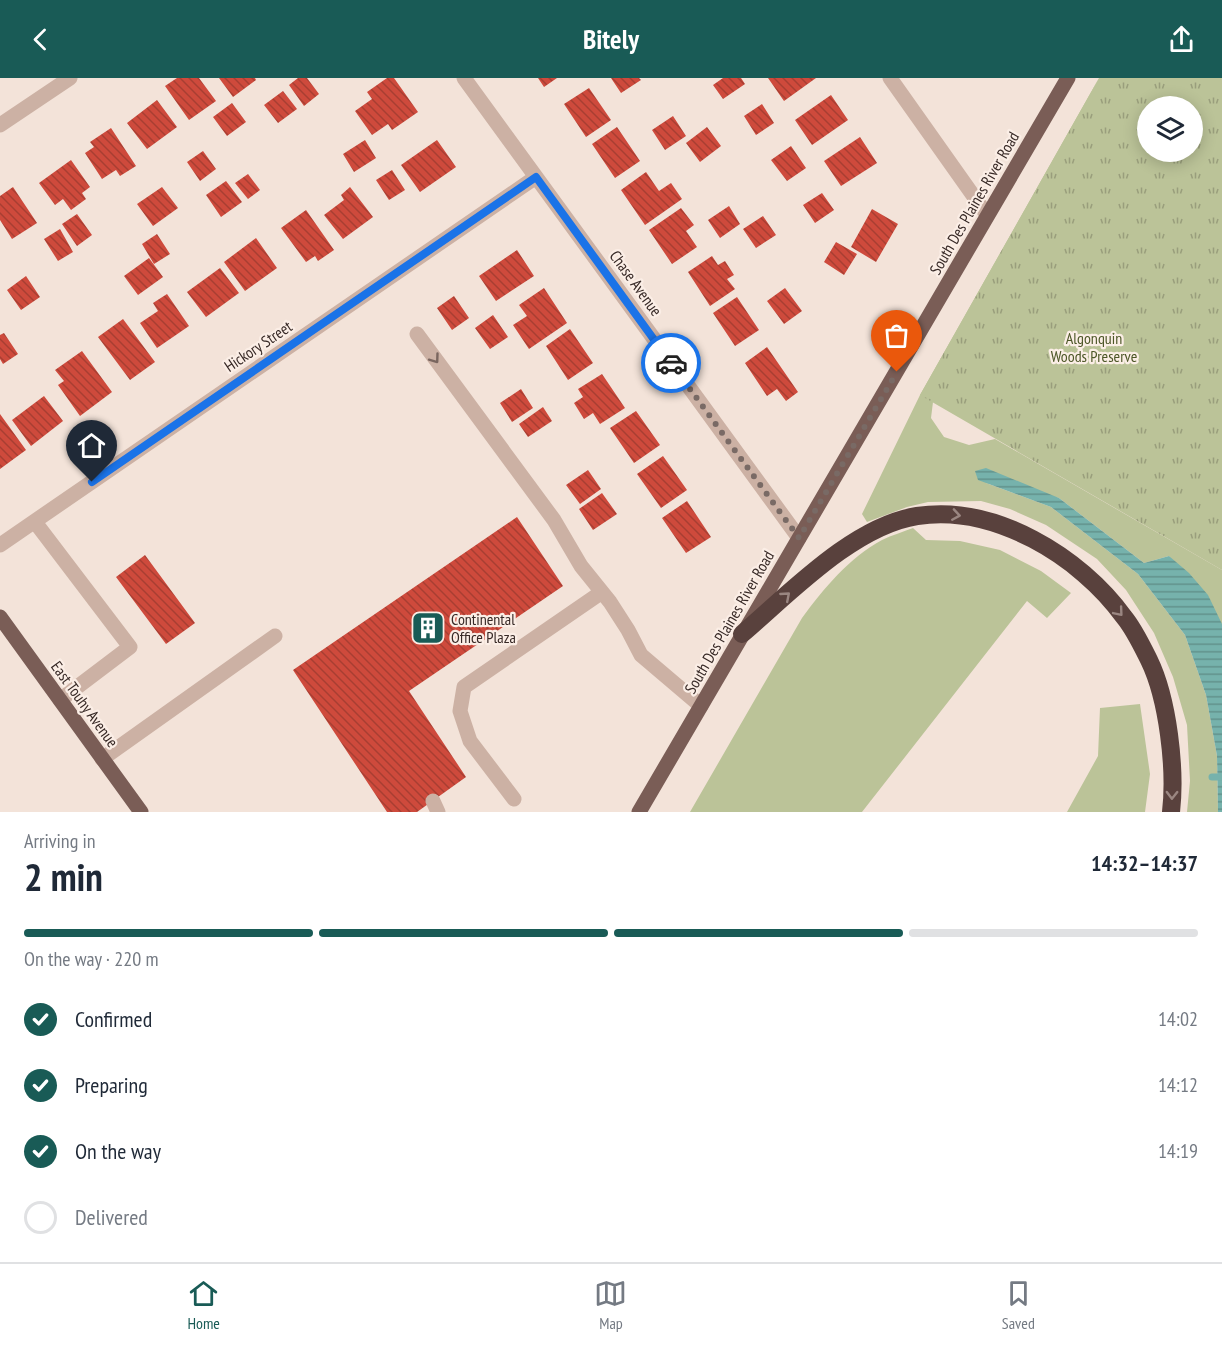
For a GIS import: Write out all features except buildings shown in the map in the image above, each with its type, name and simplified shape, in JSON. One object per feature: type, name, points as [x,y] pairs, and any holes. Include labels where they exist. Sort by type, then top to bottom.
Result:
[{"type":"highway","points":[[742,634],[842,550],[883,526],[915,516],[946,514],[1015,529],[1053,550],[1090,578],[1124,617],[1150,662],[1160,696],[1170,746],[1173,797],[1171,812]]},
{"type":"main road","name":"South Des Plaines River Road","points":[[639,812],[1068,78]]},
{"type":"main road","name":"East Touhy Avenue","points":[[0,616],[141,812]]},
{"type":"street","points":[[0,125],[70,78]]},
{"type":"street","name":"Chase Avenue","points":[[464,78],[799,538]]},
{"type":"street","points":[[890,78],[987,215]]},
{"type":"street","name":"Hickory Street","points":[[0,545],[536,177]]},
{"type":"street","points":[[417,334],[554,520],[581,566],[628,630],[641,655],[701,706]]},
{"type":"street","points":[[34,522],[130,647],[60,700]]},
{"type":"street","points":[[514,799],[470,741],[460,711],[464,687],[602,592]]},
{"type":"street","points":[[102,759],[275,636]]},
{"type":"green space","points":[[1099,78],[933,402],[931,418],[944,437],[969,445],[995,439],[1222,570],[1222,625],[1169,556],[1144,563],[1059,498],[986,483],[1051,507],[1138,574],[1185,635],[1206,695],[1217,756],[1218,812],[1187,812],[1190,781],[1187,725],[1173,677],[1154,633],[1126,590],[1097,559],[1046,525],[1010,509],[981,501],[928,502],[867,522],[862,514],[920,395]]},
{"type":"green space","name":"Algonquin Woods Preserve","points":[[1099,78],[1222,78],[1222,570],[920,395]]},
{"type":"green space","points":[[913,528],[926,540],[960,541],[1000,550],[1041,571],[1071,593],[1047,618],[1027,601],[862,812],[690,812],[810,607],[838,574],[870,547]]},
{"type":"green space","points":[[1140,704],[1150,774],[1145,812],[1067,812],[1098,756],[1100,708]]},
{"type":"water","points":[[986,468],[1059,498],[1144,563],[1169,556],[1189,573],[1208,595],[1222,624],[1222,812],[1218,812],[1217,756],[1206,695],[1185,635],[1138,574],[1051,507],[978,480],[975,471]]},
{"type":"waterway","points":[[1212,777],[1222,777]]},
{"type":"way so far","points":[[671,363],[799,538],[897,372]]},
{"type":"place","name":"Continental Office Plaza","points":[[428,628]]},
{"type":"route","points":[[92,482],[536,177],[671,363]]}]
